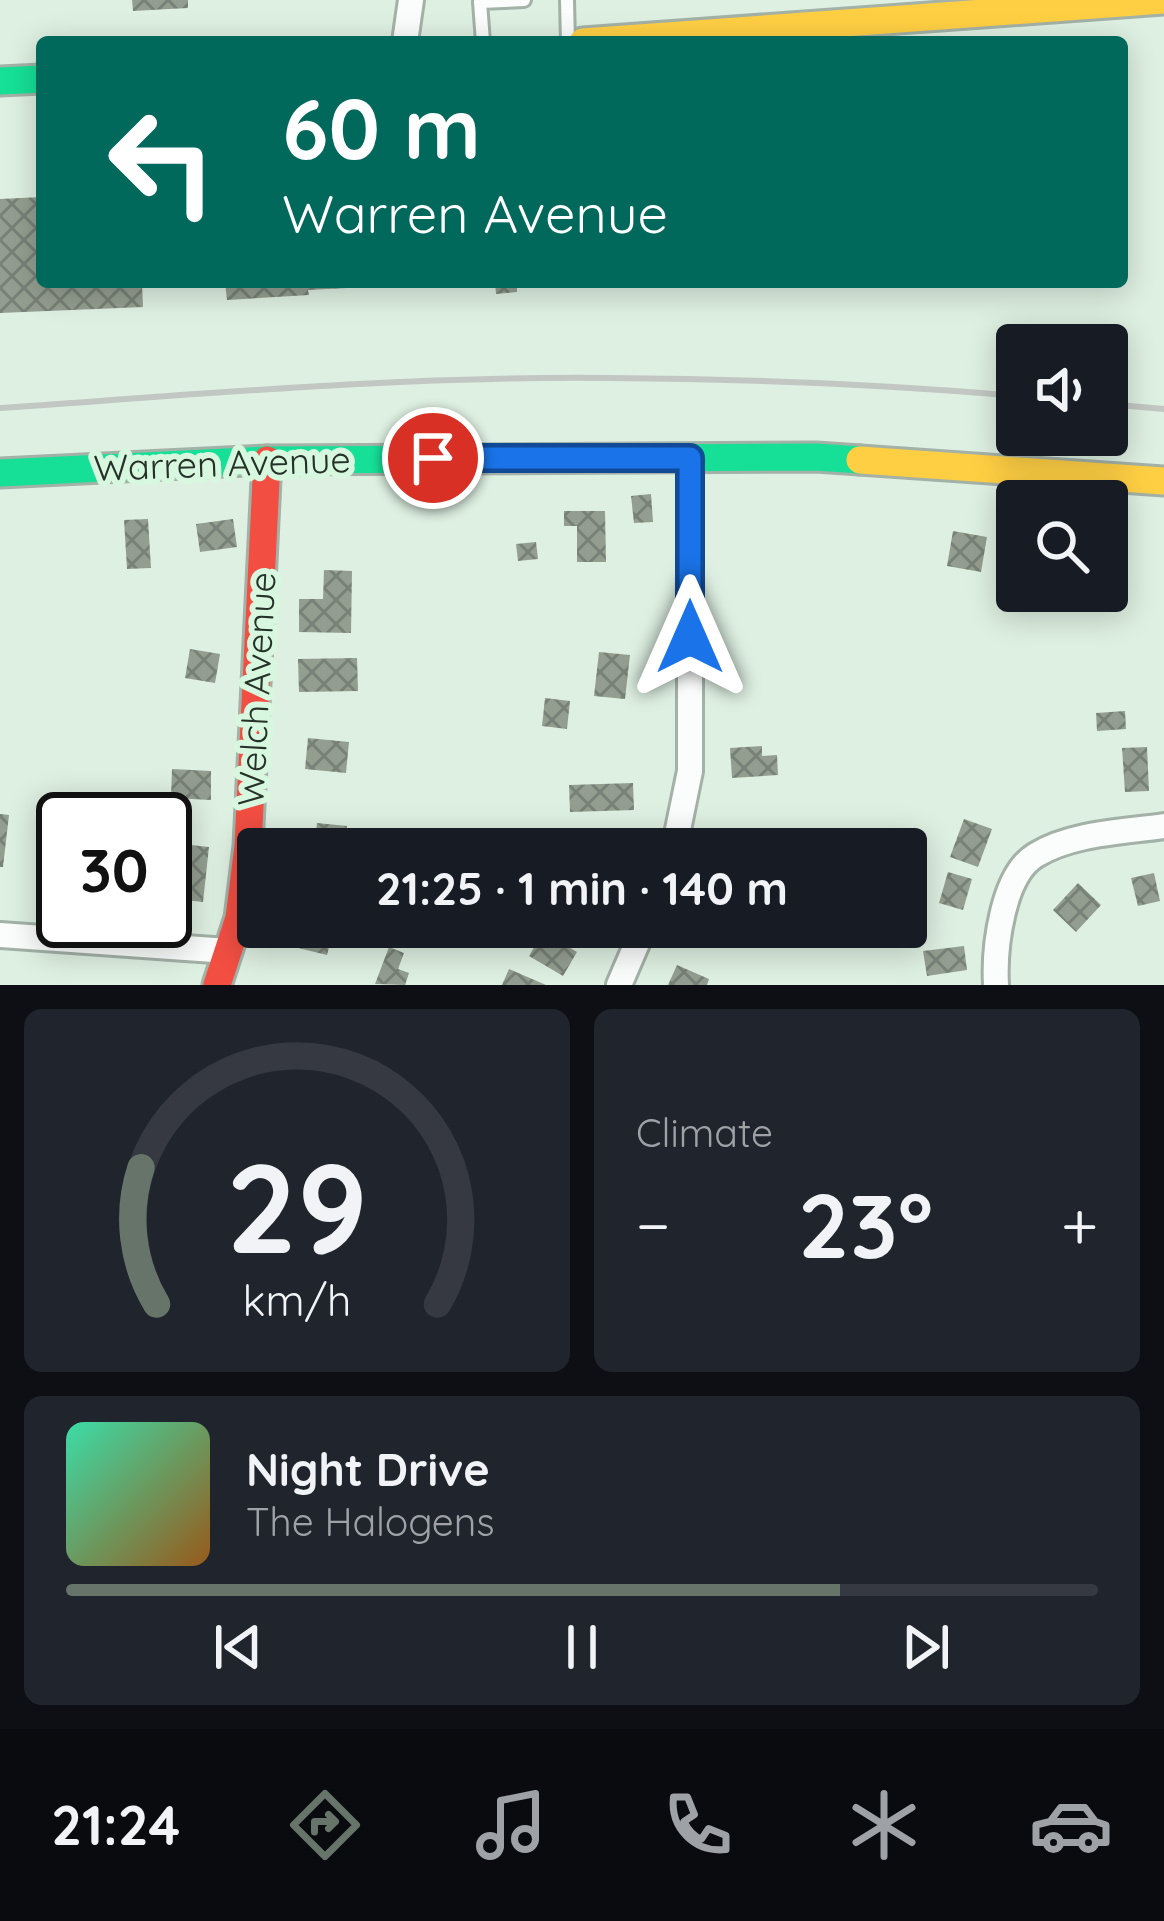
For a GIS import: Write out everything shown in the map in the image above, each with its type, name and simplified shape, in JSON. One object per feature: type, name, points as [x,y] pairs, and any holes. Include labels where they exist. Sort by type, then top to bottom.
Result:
[{"type":"street","points":[[406,36],[411,0]]},
{"type":"street","points":[[666,36],[1164,0]]},
{"type":"street","points":[[0,81],[36,79]]},
{"type":"street","name":"Warren Avenue","points":[[0,473],[267,460],[816,457],[1164,481]]},
{"type":"street","points":[[678,828],[690,771],[690,458]]},
{"type":"street","name":"Welch Avenue","points":[[217,985],[239,918],[248,846],[267,460]]},
{"type":"street","points":[[996,985],[1000,923],[1013,882],[1032,856],[1070,841],[1164,826]]},
{"type":"street","points":[[0,935],[228,951]]},
{"type":"street","points":[[619,985],[635,948]]},
{"type":"lane","points":[[483,36],[480,2],[524,0]]},
{"type":"lane","points":[[567,0],[568,36]]},
{"type":"building","points":[[132,0],[188,0],[188,8],[133,11]]},
{"type":"building","points":[[36,197],[36,288],[142,288],[143,307],[0,313],[0,199]]},
{"type":"building","points":[[226,288],[347,288],[308,290],[309,295],[227,300]]},
{"type":"building","points":[[496,288],[517,288],[517,292],[496,294]]},
{"type":"building","points":[[651,494],[653,522],[634,523],[631,496]]},
{"type":"building","points":[[564,511],[605,511],[606,562],[577,562],[577,526],[564,526]]},
{"type":"building","points":[[148,519],[151,568],[127,569],[124,520]]},
{"type":"building","points":[[233,519],[237,547],[200,552],[196,524]]},
{"type":"building","points":[[953,531],[987,537],[981,572],[947,566]]},
{"type":"building","points":[[536,542],[538,559],[518,561],[516,544]]},
{"type":"building","points":[[324,570],[352,571],[351,633],[299,632],[299,599],[323,599]]},
{"type":"building","points":[[190,649],[220,654],[215,683],[185,678]]},
{"type":"building","points":[[599,652],[630,655],[625,699],[594,696]]},
{"type":"building","points":[[357,658],[358,691],[299,692],[298,659]]},
{"type":"building","points":[[545,698],[570,701],[567,729],[542,726]]},
{"type":"building","points":[[1125,711],[1126,729],[1097,731],[1096,713]]},
{"type":"building","points":[[308,738],[349,742],[346,773],[305,769]]},
{"type":"building","points":[[762,746],[762,756],[777,755],[778,775],[732,778],[730,748]]},
{"type":"building","points":[[1147,747],[1149,791],[1125,792],[1122,748]]},
{"type":"building","points":[[172,769],[211,771],[211,800],[192,799],[192,792],[171,792]]},
{"type":"building","points":[[633,783],[634,810],[570,812],[569,785]]},
{"type":"building","points":[[0,814],[9,815],[3,867],[0,867]]},
{"type":"building","points":[[964,819],[992,829],[978,867],[950,857]]},
{"type":"building","points":[[317,823],[347,826],[347,828],[316,828]]},
{"type":"building","points":[[192,845],[209,847],[203,902],[192,901]]},
{"type":"building","points":[[948,872],[972,879],[963,910],[939,903]]},
{"type":"building","points":[[1154,873],[1160,901],[1138,906],[1131,878]]},
{"type":"building","points":[[1078,883],[1101,905],[1076,932],[1053,910]]},
{"type":"building","points":[[964,946],[967,970],[927,976],[923,951]]},
{"type":"building","points":[[298,948],[329,948],[327,955]]},
{"type":"building","points":[[389,948],[404,953],[398,969],[409,973],[405,985],[375,984]]},
{"type":"building","points":[[534,948],[577,952],[563,976],[529,956]]},
{"type":"building","points":[[677,965],[709,979],[707,985],[668,985]]},
{"type":"building","points":[[509,969],[546,985],[502,985]]},
{"type":"railway","points":[[0,408],[304,387],[532,378],[762,381],[996,394]]},
{"type":"railway","points":[[1128,406],[1164,409]]},
{"type":"traffic: fast","points":[[0,81],[36,79]]},
{"type":"traffic: fast","points":[[0,473],[267,460],[860,460]]},
{"type":"traffic: slow","points":[[666,36],[1164,0]]},
{"type":"traffic: slow","points":[[860,460],[1164,481]]},
{"type":"traffic: jam","points":[[217,985],[239,918],[248,846],[267,460]]},
{"type":"route","points":[[433,458],[690,458],[690,637]]}]
